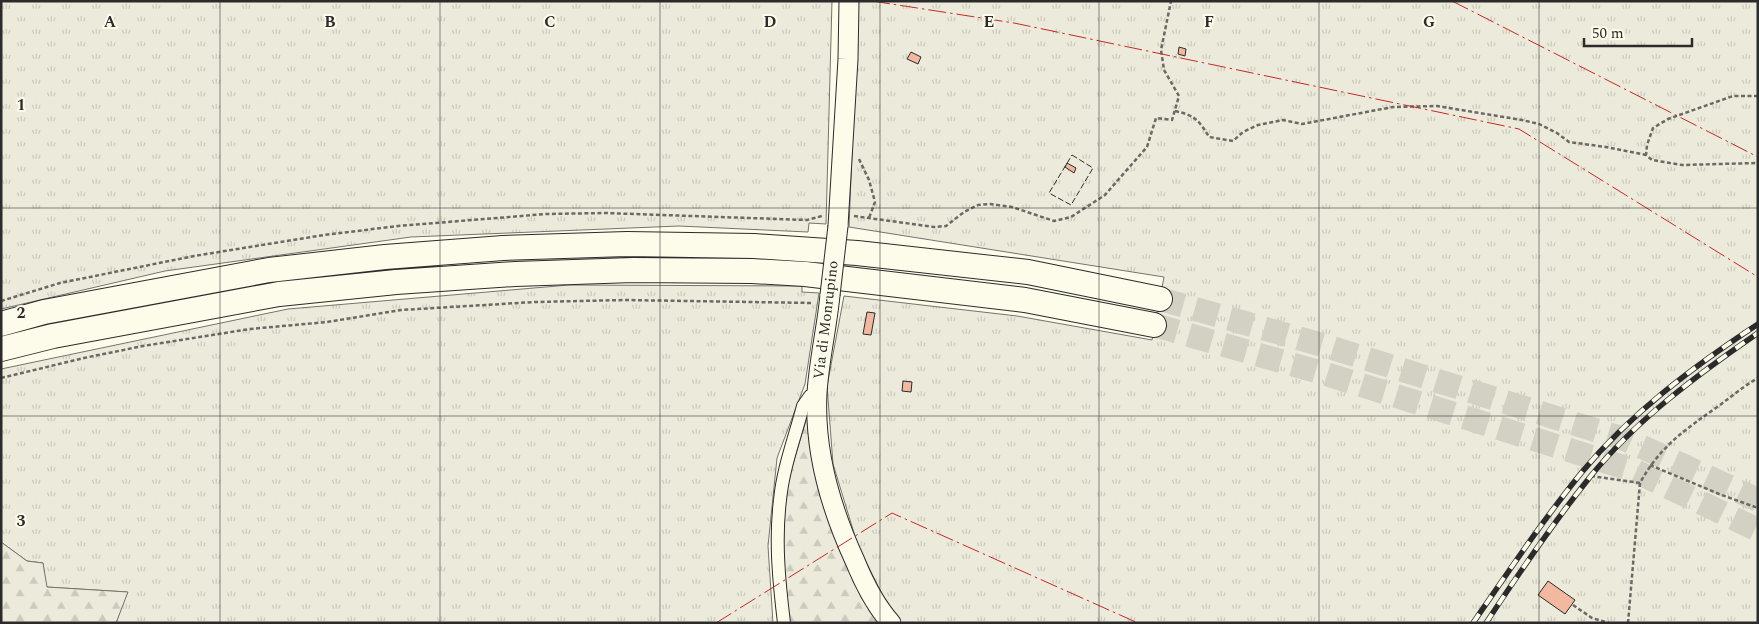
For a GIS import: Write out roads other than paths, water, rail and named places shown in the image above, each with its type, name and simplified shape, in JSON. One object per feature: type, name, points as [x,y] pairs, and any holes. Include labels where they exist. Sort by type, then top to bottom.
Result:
[{"type":"highway","points":[[1,324],[44,312],[269,270],[385,257],[502,248],[627,244],[754,246],[857,253],[1028,272],[1160,299]]},
{"type":"highway","points":[[1,349],[53,336],[279,294],[406,281],[515,274],[633,270],[752,271],[805,274],[1025,300],[1154,325]]},
{"type":"main road","name":"Via di Monrupino","points":[[849,1],[848,59],[839,219],[817,393],[818,438],[823,470],[839,524],[864,583],[891,623]]},
{"type":"street","points":[[784,623],[777,556],[780,499],[803,406],[810,396],[817,393]]},
{"type":"tunnel","points":[[1160,299],[1326,346],[1627,440],[1758,500]]},
{"type":"tunnel","points":[[1154,325],[1326,374],[1633,470],[1758,530]]},
{"type":"railway","points":[[1473,623],[1553,509],[1601,450],[1642,410],[1664,392],[1758,324]]},
{"type":"railway","points":[[1486,623],[1576,494],[1608,456],[1627,436],[1669,399],[1758,333]]}]
